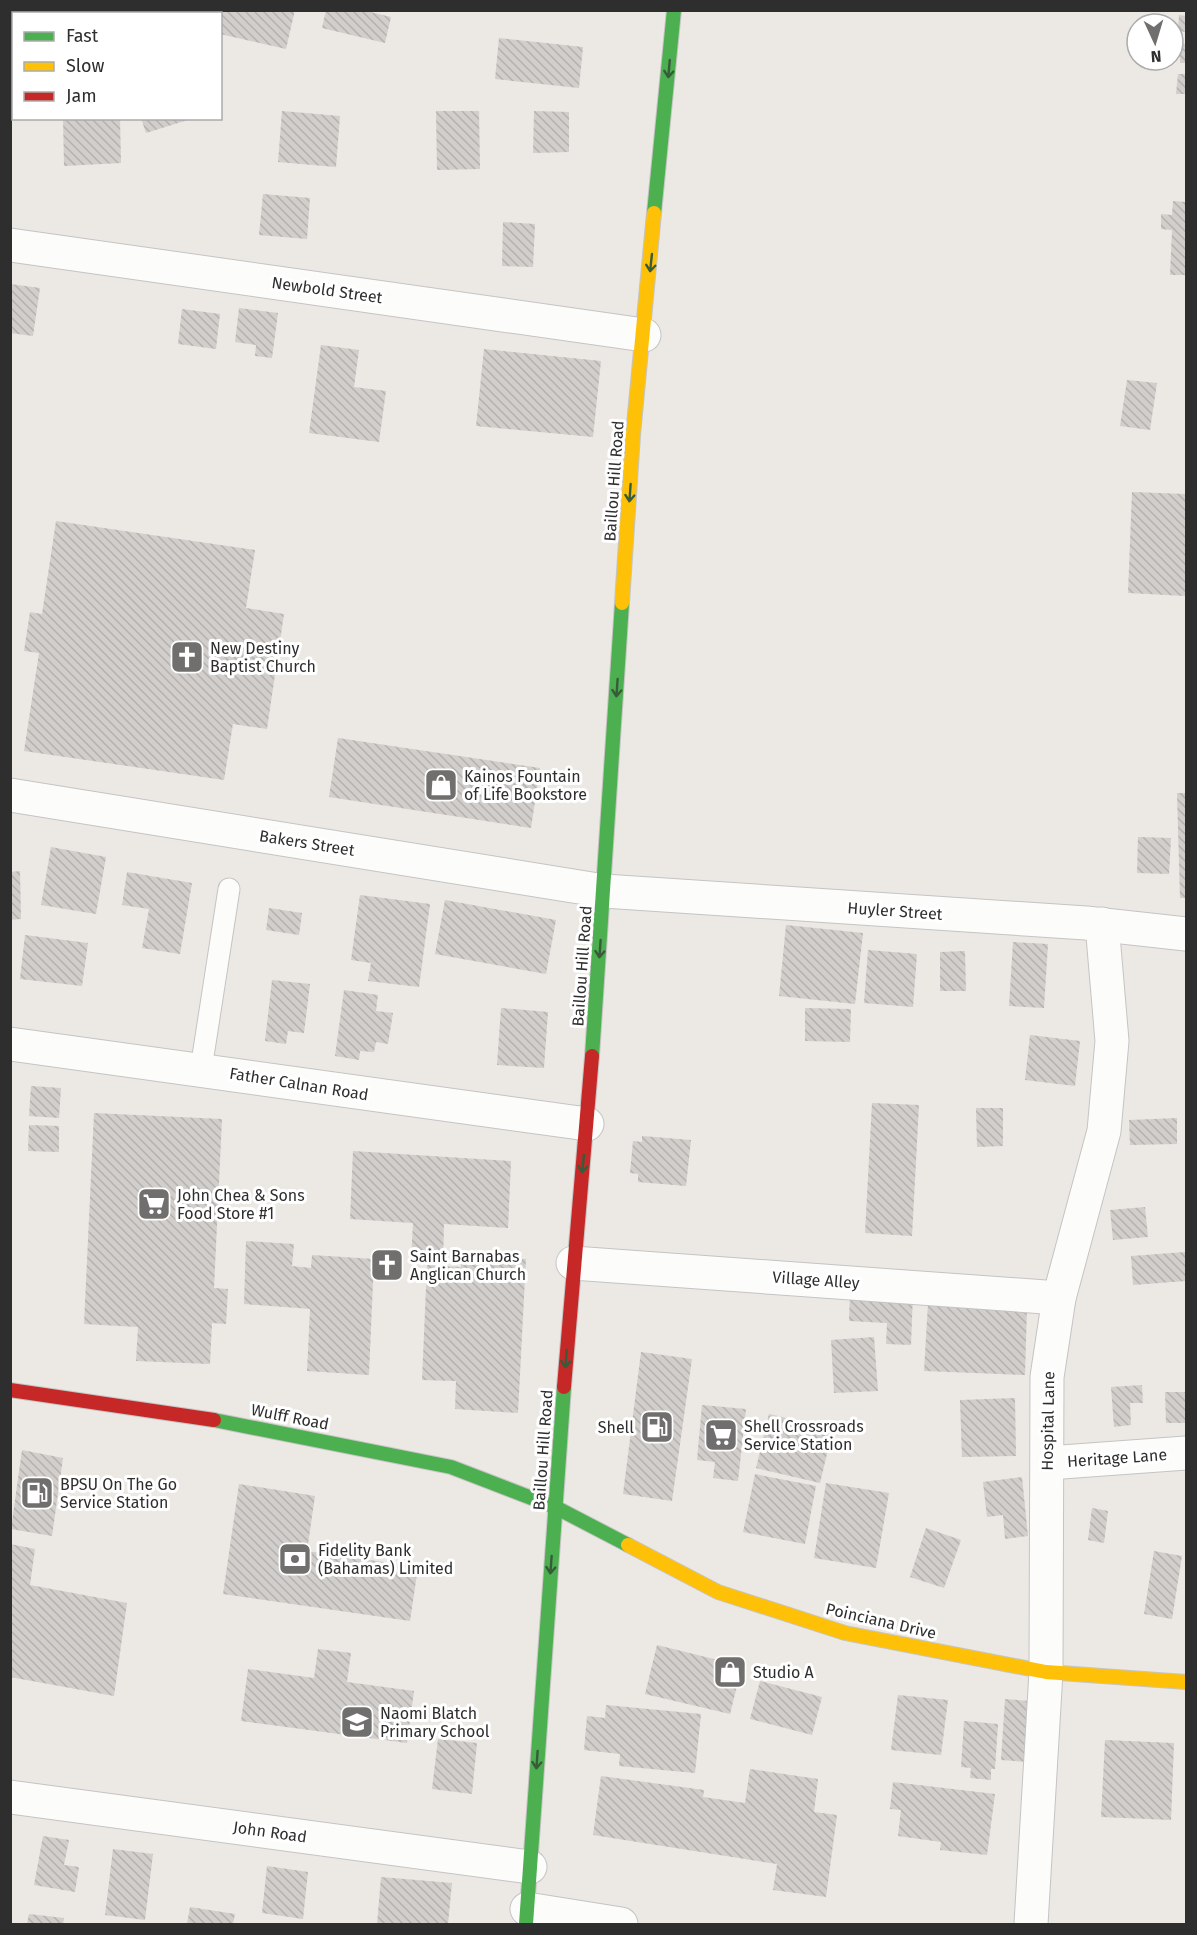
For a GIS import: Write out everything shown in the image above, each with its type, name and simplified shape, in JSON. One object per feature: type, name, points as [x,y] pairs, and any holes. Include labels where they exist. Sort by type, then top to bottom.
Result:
[{"type":"main road","name":"Baillou Hill Road","points":[[527,1917],[573,1263],[587,1124],[604,891],[633,435],[674,10]]},
{"type":"main road","name":"Wulff Road","points":[[10,1390],[177,1413],[384,1452],[451,1467],[555,1507]]},
{"type":"main road","name":"Poinciana Drive","points":[[555,1507],[718,1592],[845,1633],[1046,1672],[1186,1682]]},
{"type":"street","name":"Newbold Street","points":[[10,245],[644,335]]},
{"type":"street","name":"Bakers Street","points":[[10,795],[604,891]]},
{"type":"street","name":"Huyler Street","points":[[604,891],[1102,924],[1186,934]]},
{"type":"street","name":"Hospital Lane","points":[[1031,1924],[1046,1672],[1047,1377],[1059,1298],[1104,1131],[1112,1041],[1102,924]]},
{"type":"street","name":"Father Calnan Road","points":[[10,1044],[587,1124]]},
{"type":"street","name":"Village Alley","points":[[573,1263],[1059,1298]]},
{"type":"street","name":"Heritage Lane","points":[[1048,1463],[1186,1453]]},
{"type":"street","name":"John Road","points":[[10,1797],[530,1867]]},
{"type":"street","points":[[527,1917],[621,1924]]},
{"type":"lane","points":[[201,1069],[228,889]]},
{"type":"building","points":[[176,10],[295,10],[286,49],[222,34],[222,12],[176,12]]},
{"type":"building","points":[[326,10],[362,10],[391,17],[385,43],[322,28]]},
{"type":"building","points":[[499,38],[583,47],[579,88],[495,79]]},
{"type":"building","points":[[1178,74],[1186,74],[1186,94],[1176,94]]},
{"type":"building","points":[[282,111],[340,116],[336,167],[278,162]]},
{"type":"building","points":[[436,111],[479,111],[480,169],[437,170]]},
{"type":"building","points":[[534,111],[569,112],[569,152],[533,153]]},
{"type":"building","points":[[63,120],[120,120],[121,163],[64,166]]},
{"type":"building","points":[[142,120],[188,120],[146,133]]},
{"type":"building","points":[[263,194],[310,198],[307,239],[259,235]]},
{"type":"building","points":[[1173,201],[1186,202],[1186,275],[1170,275],[1172,230],[1161,229],[1161,214],[1172,215]]},
{"type":"building","points":[[503,222],[535,224],[533,267],[502,266]]},
{"type":"building","points":[[10,284],[40,288],[33,336],[10,333]]},
{"type":"building","points":[[239,308],[278,313],[272,358],[255,356],[256,345],[235,342]]},
{"type":"building","points":[[182,309],[220,314],[216,349],[178,344]]},
{"type":"building","points":[[321,345],[359,350],[354,387],[386,391],[379,442],[309,433]]},
{"type":"building","points":[[484,349],[601,361],[593,437],[476,426]]},
{"type":"building","points":[[1127,380],[1157,383],[1150,430],[1120,426]]},
{"type":"building","points":[[1132,492],[1186,494],[1186,596],[1128,593]]},
{"type":"building","points":[[56,521],[255,550],[246,608],[284,614],[267,729],[233,724],[224,780],[24,751],[39,653],[24,651],[30,612],[42,614]]},
{"type":"building","points":[[338,738],[540,768],[531,828],[329,797]]},
{"type":"building","points":[[1177,793],[1186,793],[1186,898],[1180,898]]},
{"type":"building","points":[[1138,837],[1171,838],[1169,874],[1137,873]]},
{"type":"building","points":[[51,847],[106,857],[96,914],[41,905]]},
{"type":"building","points":[[20,871],[21,919],[10,920],[10,872]]},
{"type":"building","points":[[127,872],[192,883],[180,954],[142,948],[149,909],[122,905]]},
{"type":"building","points":[[360,895],[430,904],[419,987],[368,981],[371,963],[351,960]]},
{"type":"building","points":[[445,900],[556,920],[546,974],[435,954]]},
{"type":"building","points":[[269,908],[302,913],[299,935],[266,930]]},
{"type":"building","points":[[786,925],[863,933],[855,1004],[779,996]]},
{"type":"building","points":[[25,935],[88,943],[82,986],[20,979]]},
{"type":"building","points":[[1013,942],[1048,944],[1044,1008],[1009,1006]]},
{"type":"building","points":[[868,950],[917,954],[913,1007],[864,1003]]},
{"type":"building","points":[[965,951],[966,991],[940,991],[940,952]]},
{"type":"building","points":[[272,980],[310,984],[304,1033],[288,1031],[286,1044],[265,1041]]},
{"type":"building","points":[[344,990],[378,995],[376,1011],[393,1013],[388,1044],[376,1042],[374,1052],[360,1051],[359,1060],[335,1056]]},
{"type":"building","points":[[501,1008],[548,1012],[544,1068],[497,1065]]},
{"type":"building","points":[[805,1008],[851,1009],[850,1042],[805,1041]]},
{"type":"building","points":[[1030,1035],[1080,1041],[1075,1086],[1025,1080]]},
{"type":"building","points":[[31,1086],[61,1088],[59,1118],[29,1116]]},
{"type":"building","points":[[872,1103],[919,1105],[912,1236],[865,1233]]},
{"type":"building","points":[[976,1108],[1003,1108],[1003,1146],[977,1147]]},
{"type":"building","name":"John Chea & Sons Food Store #1","points":[[94,1113],[222,1119],[214,1288],[228,1289],[226,1324],[212,1323],[210,1364],[136,1361],[138,1327],[84,1324]]},
{"type":"building","points":[[1177,1118],[1177,1144],[1130,1145],[1129,1120]]},
{"type":"building","points":[[29,1125],[59,1126],[59,1152],[28,1151]]},
{"type":"building","points":[[642,1136],[691,1140],[686,1186],[638,1182],[638,1174],[630,1173],[633,1141],[642,1142]]},
{"type":"building","points":[[353,1151],[511,1161],[508,1228],[444,1224],[443,1262],[411,1260],[413,1223],[350,1219]]},
{"type":"building","points":[[1145,1207],[1148,1237],[1113,1240],[1110,1210]]},
{"type":"building","points":[[246,1241],[294,1244],[292,1266],[311,1268],[312,1255],[374,1259],[369,1375],[307,1371],[310,1309],[244,1304]]},
{"type":"building","points":[[1185,1252],[1186,1281],[1133,1285],[1131,1256]]},
{"type":"building","name":"Saint Barnabas Anglican Church","points":[[461,1256],[526,1259],[518,1413],[455,1409],[456,1381],[422,1380],[427,1265],[461,1267]]},
{"type":"building","points":[[850,1291],[913,1294],[911,1345],[886,1344],[887,1323],[849,1321]]},
{"type":"building","points":[[928,1303],[1027,1308],[1025,1375],[924,1371]]},
{"type":"building","points":[[874,1337],[878,1391],[834,1393],[831,1340]]},
{"type":"building","name":"Shell","points":[[641,1352],[692,1359],[672,1501],[623,1494]]},
{"type":"building","points":[[1142,1385],[1143,1403],[1130,1403],[1131,1425],[1114,1427],[1111,1387]]},
{"type":"building","points":[[1165,1392],[1186,1392],[1186,1423],[1166,1423]]},
{"type":"building","points":[[1015,1398],[1016,1456],[962,1457],[960,1400]]},
{"type":"building","name":"Shell Crossroads Service Station","points":[[702,1405],[746,1409],[738,1481],[713,1478],[715,1462],[697,1460]]},
{"type":"building","points":[[769,1414],[833,1429],[820,1483],[756,1468]]},
{"type":"building","name":"BPSU On The Go Service Station","points":[[22,1450],[63,1458],[52,1536],[11,1529]]},
{"type":"building","points":[[755,1474],[816,1486],[805,1544],[743,1532]]},
{"type":"building","points":[[1022,1477],[1028,1536],[1005,1539],[1003,1515],[987,1517],[983,1482]]},
{"type":"building","points":[[826,1483],[889,1493],[876,1568],[814,1558]]},
{"type":"building","name":"Fidelity Bank (Bahamas) Limited","points":[[239,1484],[315,1496],[307,1551],[418,1567],[410,1621],[223,1594]]},
{"type":"building","points":[[1092,1508],[1108,1511],[1104,1543],[1088,1540]]},
{"type":"building","points":[[926,1528],[961,1540],[944,1588],[910,1577]]},
{"type":"building","points":[[10,1544],[35,1549],[30,1585],[127,1603],[114,1696],[10,1677]]},
{"type":"building","points":[[1154,1551],[1182,1556],[1172,1619],[1144,1614]]},
{"type":"building","points":[[657,1645],[742,1666],[730,1714],[645,1694]]},
{"type":"building","points":[[318,1649],[351,1653],[347,1682],[414,1691],[407,1743],[241,1721],[248,1669],[314,1678]]},
{"type":"building","points":[[760,1681],[822,1697],[812,1735],[750,1719]]},
{"type":"building","points":[[898,1695],[948,1700],[941,1755],[891,1750]]},
{"type":"building","points":[[1005,1699],[1030,1701],[1026,1762],[1001,1760]]},
{"type":"building","points":[[606,1705],[701,1714],[695,1773],[619,1766],[620,1754],[584,1750],[587,1716],[605,1718]]},
{"type":"building","points":[[964,1721],[998,1724],[995,1769],[991,1769],[991,1780],[970,1778],[971,1768],[961,1767]]},
{"type":"building","points":[[438,1739],[477,1743],[472,1794],[432,1789]]},
{"type":"building","points":[[1105,1740],[1174,1743],[1171,1820],[1101,1817]]},
{"type":"building","points":[[750,1769],[818,1779],[814,1812],[837,1815],[826,1897],[773,1890],[777,1864],[593,1835],[601,1776],[704,1790],[703,1797],[745,1803]]},
{"type":"building","points":[[893,1782],[995,1794],[987,1855],[940,1850],[941,1842],[898,1836],[901,1810],[890,1809]]},
{"type":"building","points":[[43,1836],[69,1840],[64,1865],[79,1867],[75,1892],[34,1885]]},
{"type":"building","points":[[113,1849],[153,1854],[145,1920],[105,1915]]},
{"type":"building","points":[[267,1866],[308,1872],[303,1919],[262,1913]]},
{"type":"building","points":[[381,1877],[452,1883],[448,1924],[377,1924]]},
{"type":"building","points":[[190,1907],[235,1914],[233,1924],[187,1924]]},
{"type":"building","points":[[29,1914],[64,1918],[63,1924],[27,1924]]},
{"type":"traffic: fast","points":[[654,213],[674,10]]},
{"type":"traffic: fast","points":[[592,1056],[622,603]]},
{"type":"traffic: fast","points":[[526,1924],[564,1387]]},
{"type":"traffic: fast","points":[[214,1420],[451,1467],[555,1507],[628,1545]]},
{"type":"traffic: slow","points":[[622,603],[633,435],[654,213]]},
{"type":"traffic: slow","points":[[628,1545],[718,1592],[845,1633],[1046,1672],[1186,1682]]},
{"type":"traffic: jam","points":[[564,1387],[592,1056]]},
{"type":"traffic: jam","points":[[10,1390],[214,1420]]},
{"type":"place","name":"New Destiny Baptist Church","points":[[187,657]]},
{"type":"place","name":"Kainos Fountain of Life Bookstore","points":[[441,785]]},
{"type":"place","name":"John Chea & Sons Food Store #1","points":[[154,1204]]},
{"type":"place","name":"Saint Barnabas Anglican Church","points":[[387,1265]]},
{"type":"place","name":"Shell","points":[[657,1427]]},
{"type":"place","name":"Shell Crossroads Service Station","points":[[721,1435]]},
{"type":"place","name":"BPSU On The Go Service Station","points":[[37,1493]]},
{"type":"place","name":"Fidelity Bank (Bahamas) Limited","points":[[295,1559]]},
{"type":"place","name":"Studio A","points":[[730,1672]]},
{"type":"place","name":"Naomi Blatch Primary School","points":[[357,1722]]}]
